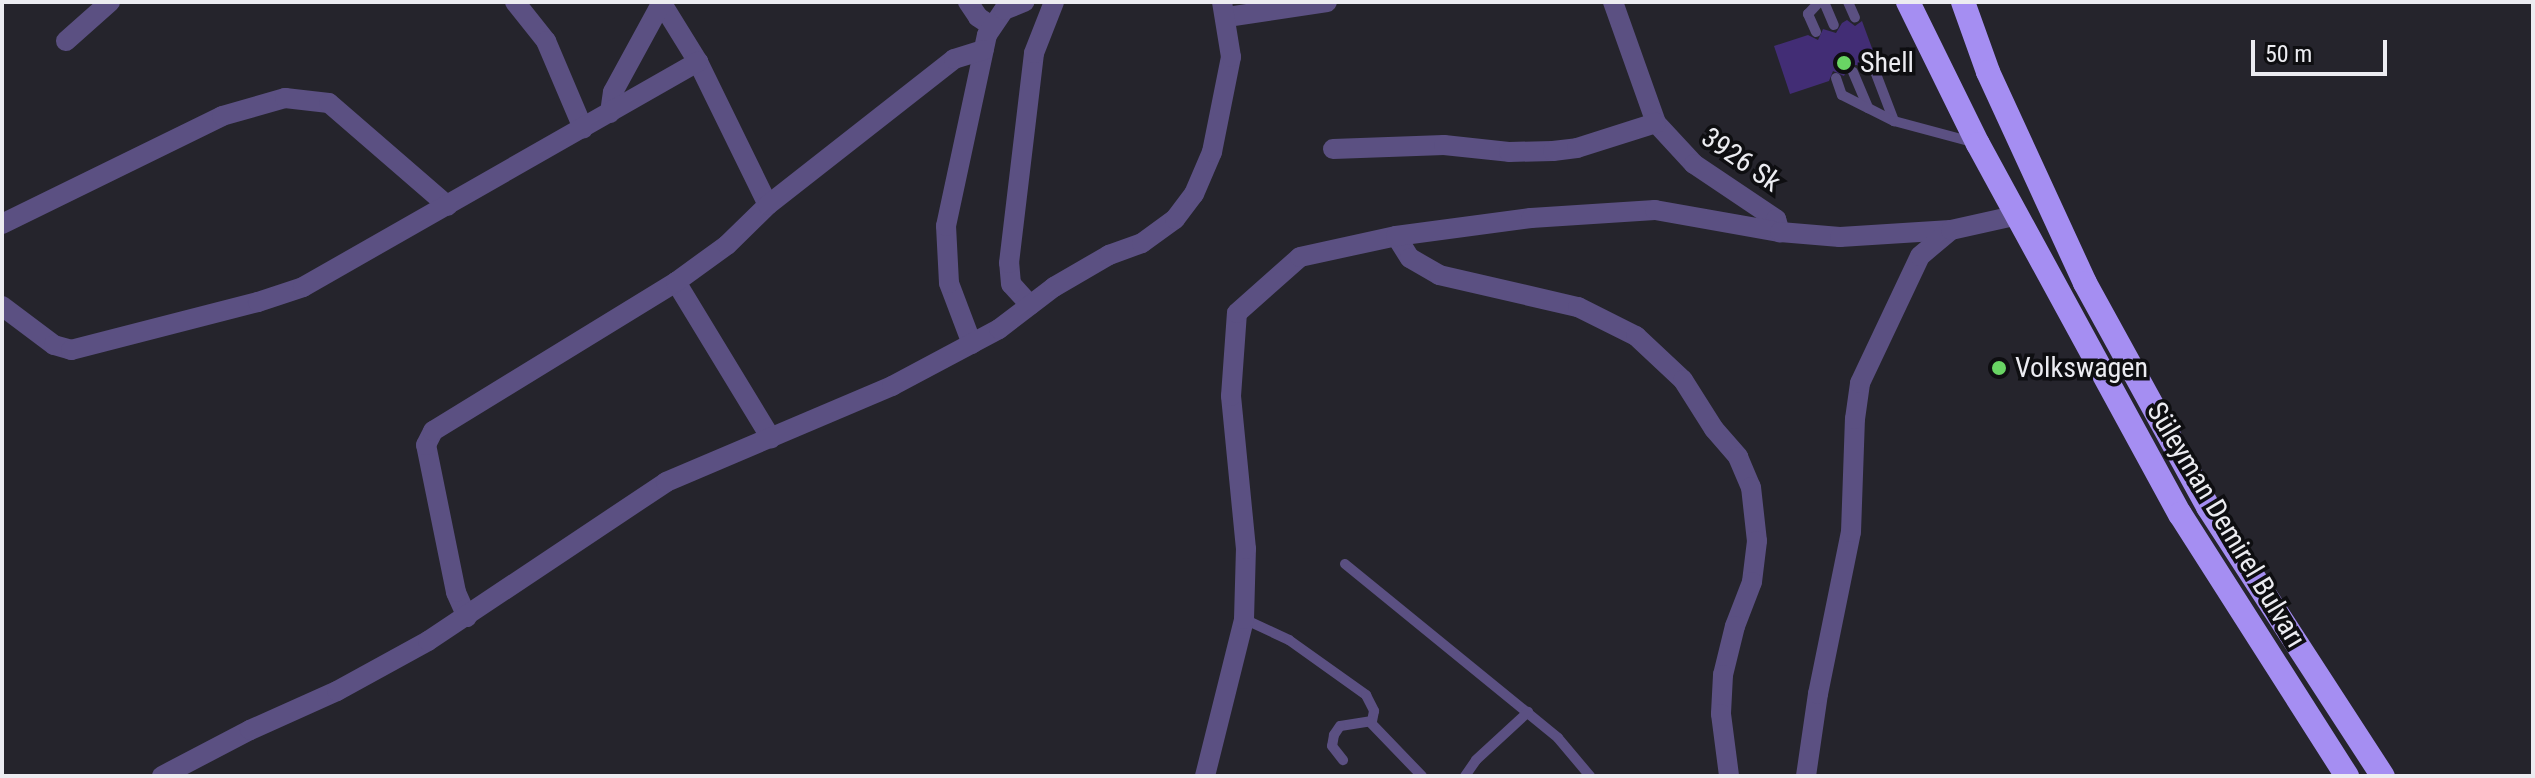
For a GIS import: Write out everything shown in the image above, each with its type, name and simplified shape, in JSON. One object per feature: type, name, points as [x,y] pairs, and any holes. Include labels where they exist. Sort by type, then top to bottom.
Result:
[{"type":"highway","name":"Süleyman Demirel Bulvarı","points":[[1908,2],[1978,144],[2180,514],[2347,776]]},
{"type":"highway","name":"Süleyman Demirel Bulvarı","points":[[1963,2],[1988,72],[2085,283],[2208,507],[2383,776]]},
{"type":"street","points":[[66,41],[110,2]]},
{"type":"street","points":[[515,2],[546,41],[583,128]]},
{"type":"street","points":[[610,113],[613,92],[662,2]]},
{"type":"street","points":[[662,2],[698,62],[768,205]]},
{"type":"street","points":[[968,2],[978,17],[990,25]]},
{"type":"street","points":[[972,344],[952,295],[945,243],[990,25],[1004,10],[1024,2]]},
{"type":"street","points":[[1030,305],[1011,284],[1009,263],[1034,53],[1054,2]]},
{"type":"street","points":[[162,776],[221,744],[379,669],[467,617],[666,482],[892,386],[972,344],[1109,255],[1142,243],[1175,219],[1194,194],[1212,152],[1231,57],[1224,10],[1327,2]]},
{"type":"street","name":"3926 Sk","points":[[1613,2],[1656,123],[1694,164],[1776,219],[1780,232]]},
{"type":"street","points":[[467,617],[456,592],[426,445],[433,431],[676,282],[727,245],[768,205],[954,59],[984,50]]},
{"type":"street","points":[[2,306],[54,345],[71,350],[258,302],[303,287],[698,62]]},
{"type":"street","points":[[2,224],[222,116],[285,98],[329,103],[448,206]]},
{"type":"street","points":[[1333,149],[1444,145],[1509,152],[1553,151],[1577,148],[1656,123]]},
{"type":"street","points":[[1205,776],[1244,619],[1246,549],[1231,396],[1237,313],[1300,257],[1396,236],[1531,218],[1655,210],[1780,232],[1840,237],[1951,230],[2018,215]]},
{"type":"street","points":[[1806,776],[1818,694],[1851,532],[1855,419],[1860,383],[1920,256],[1951,230]]},
{"type":"street","points":[[1396,236],[1410,258],[1439,275],[1578,307],[1636,336],[1683,380],[1714,429],[1738,457],[1751,487],[1757,541],[1752,582],[1731,638],[1723,675],[1721,714],[1729,776]]},
{"type":"street","points":[[676,282],[771,438]]},
{"type":"lane","points":[[1816,32],[1808,14],[1822,2],[1834,25]]},
{"type":"lane","points":[[1848,2],[1855,18]]},
{"type":"lane","points":[[1873,66],[1894,121]]},
{"type":"lane","points":[[1853,72],[1868,108]]},
{"type":"lane","points":[[1836,78],[1842,95],[1894,121],[1978,144]]},
{"type":"lane","points":[[1345,564],[1528,712],[1569,748],[1590,776]]},
{"type":"lane","points":[[1244,619],[1289,640],[1360,689],[1374,711],[1370,722]]},
{"type":"lane","points":[[1465,776],[1476,760],[1528,712]]},
{"type":"lane","points":[[1343,760],[1332,746],[1336,730],[1340,726],[1370,722]]},
{"type":"lane","points":[[1370,722],[1422,776]]},
{"type":"building","points":[[1847,20],[1855,26],[1862,21],[1876,59],[1869,59],[1861,70],[1857,65],[1849,65],[1844,76],[1833,71],[1829,81],[1790,94],[1774,46],[1808,35],[1818,40],[1823,29],[1836,33]]},
{"type":"place","name":"Shell","points":[[1844,63]]},
{"type":"place","name":"Volkswagen","points":[[1999,368]]}]
